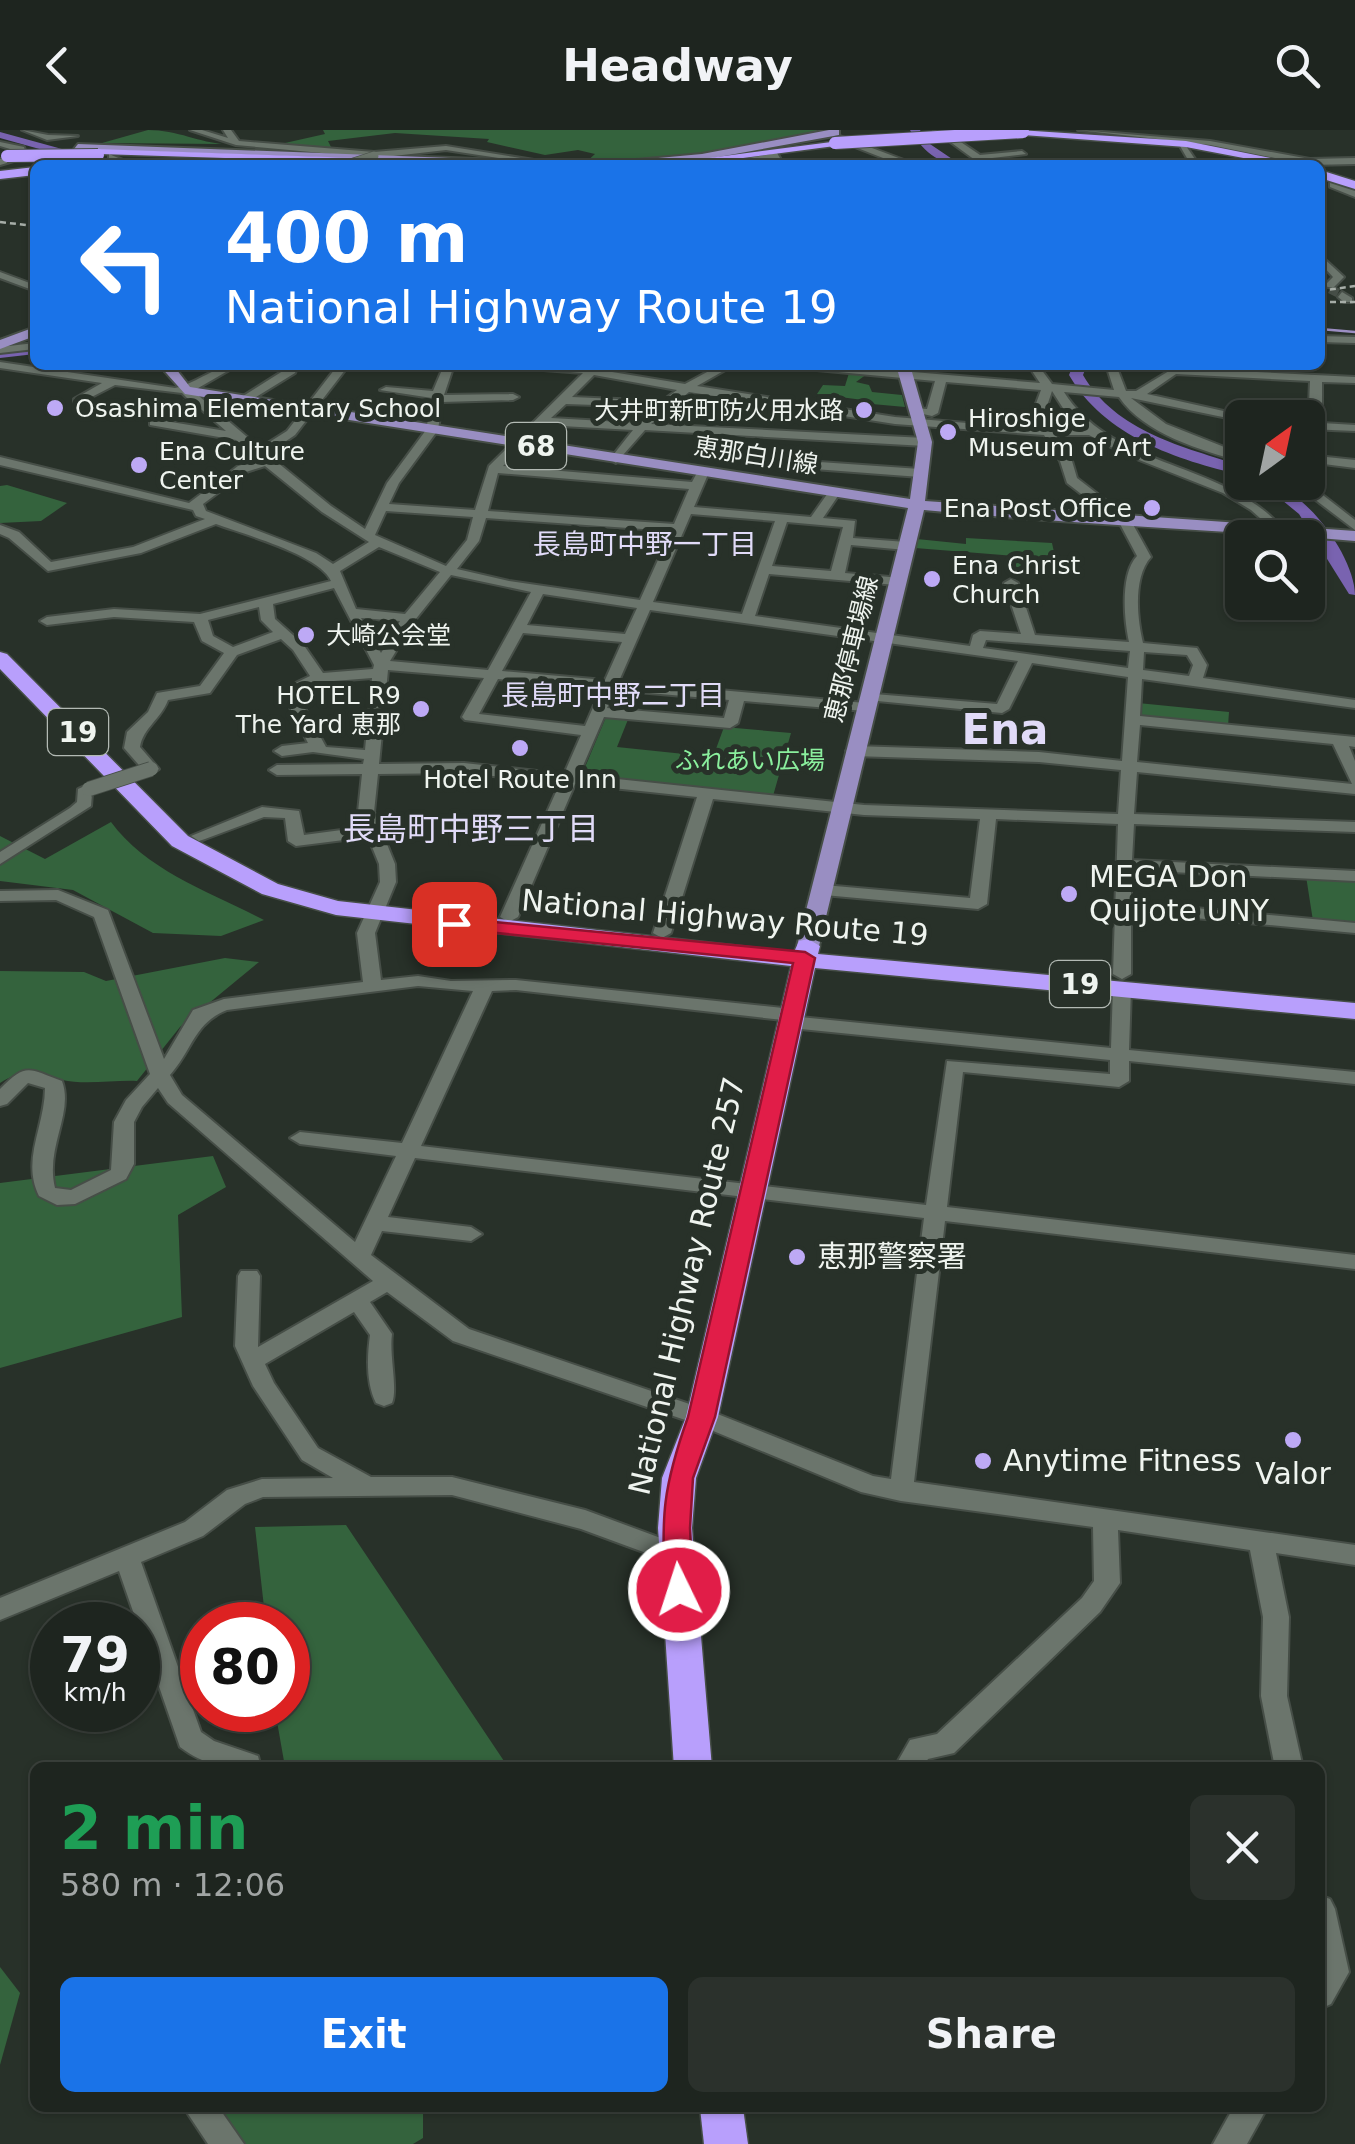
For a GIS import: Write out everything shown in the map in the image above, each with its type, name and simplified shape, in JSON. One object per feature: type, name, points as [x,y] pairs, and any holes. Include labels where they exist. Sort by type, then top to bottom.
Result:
[{"type":"highway","points":[[1023,133],[1152,142],[1255,160]]},
{"type":"highway","points":[[691,160],[832,136],[1023,133],[1186,144],[1271,160]]},
{"type":"highway","points":[[717,160],[832,136]]},
{"type":"highway","points":[[106,152],[130,160]]},
{"type":"highway","points":[[3,153],[106,152],[315,160]]},
{"type":"highway","points":[[0,174],[30,171]]},
{"type":"highway","points":[[1325,174],[1355,183]]},
{"type":"highway","name":"National Highway Route 19","points":[[0,654],[135,790],[199,836],[264,872],[301,886],[377,909],[662,933],[806,952]]},
{"type":"highway","name":"National Highway Route 19","points":[[0,654],[180,841],[270,889],[377,909],[806,952],[1122,981],[1355,995]]},
{"type":"highway","name":"National Highway Route 257","points":[[693,1762],[676,1554],[680,1478],[702,1417],[806,952]]},
{"type":"highway","name":"National Highway Route 19","points":[[1122,981],[1355,1012]]},
{"type":"highway","points":[[722,2112],[726,2144]]},
{"type":"main road","points":[[675,160],[762,150],[832,136]]},
{"type":"main road","points":[[77,149],[468,160]]},
{"type":"main road","points":[[0,347],[30,333]]},
{"type":"main road","points":[[170,370],[190,394]]},
{"type":"main road","name":"恵那停車場線","points":[[806,952],[824,890],[881,640],[918,505],[925,442],[905,371]]},
{"type":"main road","name":"恵那白川線","points":[[190,394],[616,459],[698,479],[801,488],[918,505],[1225,527]]},
{"type":"main road","name":"恵那白川線","points":[[1325,534],[1355,536]]},
{"type":"street","points":[[26,130],[77,149]]},
{"type":"street","points":[[194,130],[236,143],[376,155]]},
{"type":"street","points":[[226,130],[236,143]]},
{"type":"street","points":[[938,130],[978,158],[1022,154]]},
{"type":"street","points":[[996,130],[998,141],[1031,160]]},
{"type":"street","points":[[1082,130],[1296,160]]},
{"type":"street","points":[[1163,130],[1191,160]]},
{"type":"street","points":[[832,136],[896,160]]},
{"type":"street","points":[[361,160],[376,155]]},
{"type":"street","points":[[754,160],[776,156]]},
{"type":"street","points":[[1325,162],[1355,161]]},
{"type":"street","points":[[1332,185],[1355,194]]},
{"type":"street","points":[[1325,262],[1337,273],[1326,285]]},
{"type":"street","points":[[0,272],[30,277]]},
{"type":"street","points":[[0,272],[30,286]]},
{"type":"street","points":[[1326,285],[1355,279]]},
{"type":"street","points":[[1348,301],[1355,316]]},
{"type":"street","points":[[1325,339],[1355,340]]},
{"type":"street","points":[[0,347],[30,346]]},
{"type":"street","points":[[0,365],[190,394],[263,457],[373,539],[426,564],[540,588],[881,640],[1355,704]]},
{"type":"street","points":[[0,379],[16,368]]},
{"type":"street","points":[[226,370],[154,423],[242,437]]},
{"type":"street","points":[[244,400],[292,370]]},
{"type":"street","points":[[0,460],[184,506],[197,504],[291,433],[340,370]]},
{"type":"street","points":[[47,621],[114,613],[200,618],[335,577],[373,539],[382,507],[432,430],[437,397],[447,370]]},
{"type":"street","points":[[532,383],[544,370]]},
{"type":"street","points":[[373,988],[365,941],[388,882],[387,864],[366,812],[380,669],[409,618],[473,541],[484,514],[493,468],[593,370]]},
{"type":"street","points":[[605,370],[808,405],[1046,432],[1091,431]]},
{"type":"street","points":[[616,459],[639,427],[663,404],[684,386],[718,370]]},
{"type":"street","points":[[1035,370],[1091,431],[1244,499],[1267,520]]},
{"type":"street","points":[[1112,370],[1113,380],[1132,394],[1148,418],[1225,451]]},
{"type":"street","points":[[1132,394],[1164,370]]},
{"type":"street","points":[[1264,370],[1355,380]]},
{"type":"street","points":[[905,371],[941,379],[1132,394],[1225,415]]},
{"type":"street","points":[[1314,400],[1316,376]]},
{"type":"street","points":[[917,416],[932,412],[941,379]]},
{"type":"street","points":[[78,401],[113,382]]},
{"type":"street","points":[[901,1492],[954,1065],[1118,1081],[1123,864],[1138,647],[1131,620],[1136,565],[1144,558],[1125,522],[1071,480],[1066,462],[1046,432],[1040,408],[1053,389]]},
{"type":"street","points":[[386,390],[437,397],[513,397]]},
{"type":"street","points":[[562,400],[663,404]]},
{"type":"street","points":[[801,488],[808,405]]},
{"type":"street","points":[[541,421],[925,442]]},
{"type":"street","points":[[1176,432],[1225,421]]},
{"type":"street","points":[[1325,427],[1355,428]]},
{"type":"street","points":[[1325,461],[1355,464]]},
{"type":"street","points":[[0,472],[20,465]]},
{"type":"street","points":[[805,465],[920,474]]},
{"type":"street","points":[[493,468],[698,479],[509,918]]},
{"type":"street","points":[[816,519],[834,493]]},
{"type":"street","points":[[1321,500],[1355,526]]},
{"type":"street","points":[[197,504],[200,512],[296,549],[335,577],[380,669]]},
{"type":"street","points":[[382,507],[676,528]]},
{"type":"street","points":[[686,510],[850,524],[837,576]]},
{"type":"street","points":[[747,619],[783,516]]},
{"type":"street","points":[[0,529],[14,535],[48,567],[136,550],[217,519]]},
{"type":"street","points":[[846,541],[906,546]]},
{"type":"street","points":[[136,550],[141,567]]},
{"type":"street","points":[[767,570],[896,581]]},
{"type":"street","points":[[1011,583],[1029,638]]},
{"type":"street","points":[[540,588],[470,716],[590,731]]},
{"type":"street","points":[[264,599],[268,620],[298,647],[318,678]]},
{"type":"street","points":[[352,613],[409,618]]},
{"type":"street","points":[[200,618],[207,638],[232,652]]},
{"type":"street","points":[[518,628],[630,639]]},
{"type":"street","points":[[0,860],[76,811],[85,803],[84,792],[90,788],[151,769],[132,748],[135,732],[155,714],[162,696],[205,690],[232,652],[282,634]]},
{"type":"street","points":[[975,652],[980,635],[1192,651],[1200,666],[1196,682]]},
{"type":"street","points":[[318,748],[288,690],[318,678],[380,669],[493,674],[738,696],[1002,709],[1026,660]]},
{"type":"street","points":[[598,712],[730,723],[738,696]]},
{"type":"street","points":[[1133,720],[1347,742],[1355,780]]},
{"type":"street","points":[[282,751],[318,748],[370,762]]},
{"type":"street","points":[[854,751],[1040,757],[1355,789]]},
{"type":"street","points":[[276,770],[370,762],[464,768],[840,808],[1355,827]]},
{"type":"street","points":[[662,933],[706,795]]},
{"type":"street","points":[[199,836],[262,812],[293,814],[296,842],[374,831]]},
{"type":"street","points":[[824,890],[978,904],[990,814]]},
{"type":"street","points":[[1123,864],[1355,876]]},
{"type":"street","points":[[0,896],[58,895],[102,914],[160,1075],[190,1114],[388,1282],[461,1335],[702,1417],[855,1480],[901,1492],[1355,1555]]},
{"type":"street","points":[[1122,906],[1355,928]]},
{"type":"street","points":[[0,1100],[25,1075],[55,1085],[40,1176],[46,1191],[65,1198],[100,1188],[119,1174],[124,1164],[124,1122],[204,1011],[238,1003],[418,981],[1355,1078]]},
{"type":"street","points":[[359,1257],[412,1152],[485,986]]},
{"type":"street","points":[[300,1138],[1355,1262]]},
{"type":"street","points":[[378,1223],[471,1234]]},
{"type":"street","points":[[250,1276],[246,1346],[264,1386],[310,1454],[364,1484]]},
{"type":"street","points":[[254,1360],[388,1282]]},
{"type":"street","points":[[358,1302],[381,1334],[378,1356],[384,1397]]},
{"type":"street","points":[[0,1609],[194,1530],[248,1490],[425,1484],[475,1490],[585,1520],[676,1554]]},
{"type":"street","points":[[911,1762],[920,1748],[944,1745],[1091,1604],[1107,1583],[1105,1520]]},
{"type":"street","points":[[1261,1542],[1276,1617],[1274,1696],[1288,1762]]},
{"type":"street","points":[[126,1555],[190,1740],[242,1762]]},
{"type":"street","points":[[1325,1931],[1334,1972],[1325,1986]]},
{"type":"street","points":[[203,2112],[228,2144]]},
{"type":"street","points":[[1229,2144],[1249,2112]]},
{"type":"green space","points":[[148,130],[169,132],[224,144],[102,143]]},
{"type":"green space","points":[[323,130],[817,130],[816,134],[677,157],[631,160],[588,160],[595,154],[578,150],[545,155],[487,142],[489,139],[395,133],[328,141],[332,149],[276,145],[325,134]]},
{"type":"green space","points":[[849,373],[867,374],[856,382],[869,385],[872,392],[902,395],[905,407],[872,404],[865,413],[855,411],[863,400],[817,394],[823,385],[845,386]]},
{"type":"green space","points":[[0,486],[67,503],[41,521],[0,523]]},
{"type":"green space","points":[[966,538],[1052,543],[1059,575],[1015,571],[1015,556],[915,548],[917,539],[966,544]]},
{"type":"green space","points":[[1138,703],[1229,712],[1228,726],[1144,718],[1138,715]]},
{"type":"green space","name":"ふれあい広場","points":[[606,717],[629,717],[617,747],[713,757],[724,727],[791,733],[773,796],[588,777],[583,772]]},
{"type":"green space","points":[[111,822],[142,854],[161,867],[264,920],[221,936],[153,933],[73,890],[0,881],[0,836],[45,859]]},
{"type":"green space","points":[[1306,876],[1355,879],[1355,925],[1313,921]]},
{"type":"green space","points":[[225,958],[259,962],[180,1027],[137,1081],[80,1082],[31,1073],[0,1083],[0,971],[84,972],[106,981]]},
{"type":"green space","points":[[213,1156],[226,1187],[178,1215],[182,1317],[0,1368],[0,1183]]},
{"type":"green space","points":[[346,1525],[505,1762],[284,1762],[279,1732],[310,1732],[310,1602],[263,1602],[255,1527]]},
{"type":"green space","points":[[0,1967],[20,1993],[0,2065]]},
{"type":"green space","points":[[213,2112],[423,2112],[423,2138],[413,2144],[221,2144]]},
{"type":"waterway","points":[[915,130],[923,144],[948,160]]},
{"type":"waterway","points":[[0,135],[91,160]]},
{"type":"waterway","points":[[1325,329],[1355,332]]},
{"type":"waterway","points":[[0,354],[30,351]]},
{"type":"waterway","points":[[1078,370],[1076,375],[1088,395],[1124,426],[1172,448],[1225,465]]},
{"type":"waterway","points":[[1291,500],[1305,511],[1355,590]]},
{"type":"tunnel","points":[[1330,289],[1342,295]]},
{"type":"railway","points":[[0,222],[30,225]]},
{"type":"railway","points":[[1325,290],[1355,286]]},
{"type":"railway","points":[[1325,302],[1355,302]]},
{"type":"place","name":"Osashima Elementary School","points":[[55,408]]},
{"type":"place","name":"大井町新町防火用水路","points":[[864,410]]},
{"type":"place","name":"Hiroshige Museum of Art","points":[[948,432]]},
{"type":"place","name":"Ena Culture Center","points":[[139,465]]},
{"type":"place","name":"Ena Post Office","points":[[1152,508]]},
{"type":"place","name":"Ena Christ Church","points":[[932,579]]},
{"type":"place","name":"大崎公会堂","points":[[306,635]]},
{"type":"place","name":"HOTEL R9 The Yard 恵那","points":[[421,709]]},
{"type":"place","name":"Hotel Route Inn","points":[[520,748]]},
{"type":"place","name":"MEGA Don Quijote UNY","points":[[1069,894]]},
{"type":"place","name":"恵那警察署","points":[[797,1257]]},
{"type":"place","name":"Valor","points":[[1293,1440]]},
{"type":"place","name":"Anytime Fitness","points":[[983,1461]]},
{"type":"district","name":"長島町中野一丁目","points":[[645,544]]},
{"type":"district","name":"長島町中野二丁目","points":[[613,695]]},
{"type":"district","name":"Ena","points":[[1005,729]]},
{"type":"district","name":"長島町中野三丁目","points":[[471,829]]},
{"type":"route","points":[[454,924],[805,958],[702,1417],[680,1478],[676,1528],[679,1590]]}]
